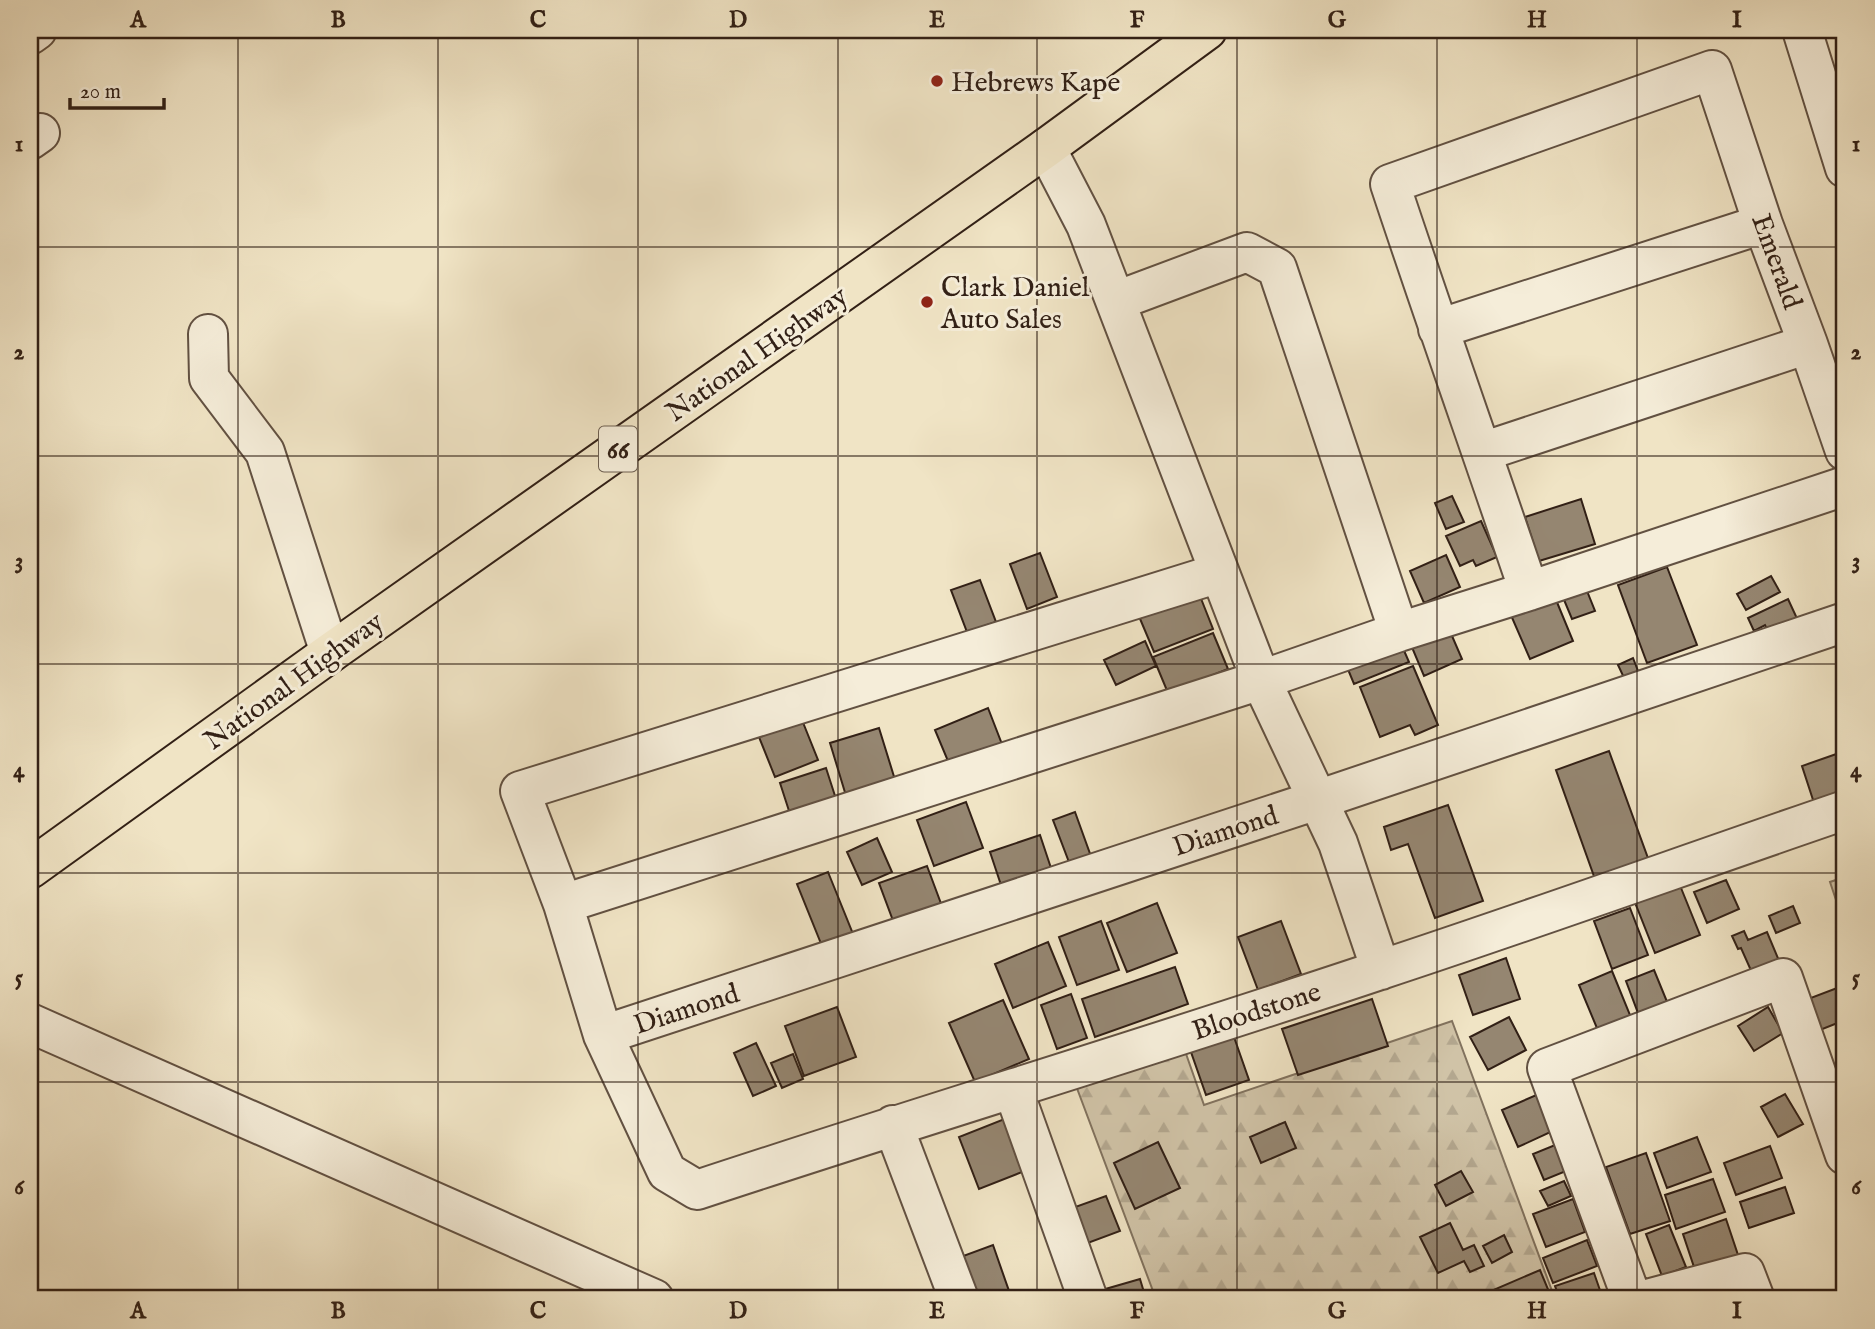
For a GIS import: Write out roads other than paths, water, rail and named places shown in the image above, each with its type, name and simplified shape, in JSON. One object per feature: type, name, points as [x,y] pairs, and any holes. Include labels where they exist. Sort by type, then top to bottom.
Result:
[{"type":"main road","name":"National Highway","points":[[30,869],[330,653],[1046,148],[1199,32]]},
{"type":"street","points":[[30,35],[37,30]]},
{"type":"street","points":[[1802,30],[1845,168]]},
{"type":"street","name":"Emerald","points":[[1438,329],[1390,184],[1712,70],[1763,224],[1845,451]]},
{"type":"street","points":[[1046,148],[1086,225],[1261,680],[1338,843],[1381,970]]},
{"type":"street","points":[[1529,591],[1438,329],[1763,224]]},
{"type":"street","points":[[1116,302],[1247,252],[1277,268],[1399,632]]},
{"type":"street","points":[[208,334],[209,378],[265,452],[330,653]]},
{"type":"street","points":[[1482,452],[1808,344]]},
{"type":"street","points":[[563,904],[1261,680],[1845,486]]},
{"type":"street","points":[[603,1035],[563,904],[520,791],[1219,573]]},
{"type":"street","name":"Diamond","points":[[603,1035],[1317,800],[1845,622]]},
{"type":"street","name":"Bloodstone","points":[[603,1035],[667,1172],[697,1190],[1381,970],[1845,810]]},
{"type":"street","points":[[1632,1299],[1547,1068],[1783,978],[1845,1155]]},
{"type":"street","points":[[30,1023],[654,1299]]},
{"type":"street","points":[[1013,1089],[1088,1299]]},
{"type":"street","points":[[893,1125],[959,1299]]},
{"type":"street","points":[[1647,1299],[1745,1273],[1755,1299]]},
{"type":"place","name":"Hebrews Kape","points":[[937,81]]},
{"type":"place","name":"Clark Daniel Auto Sales","points":[[927,302]]}]
